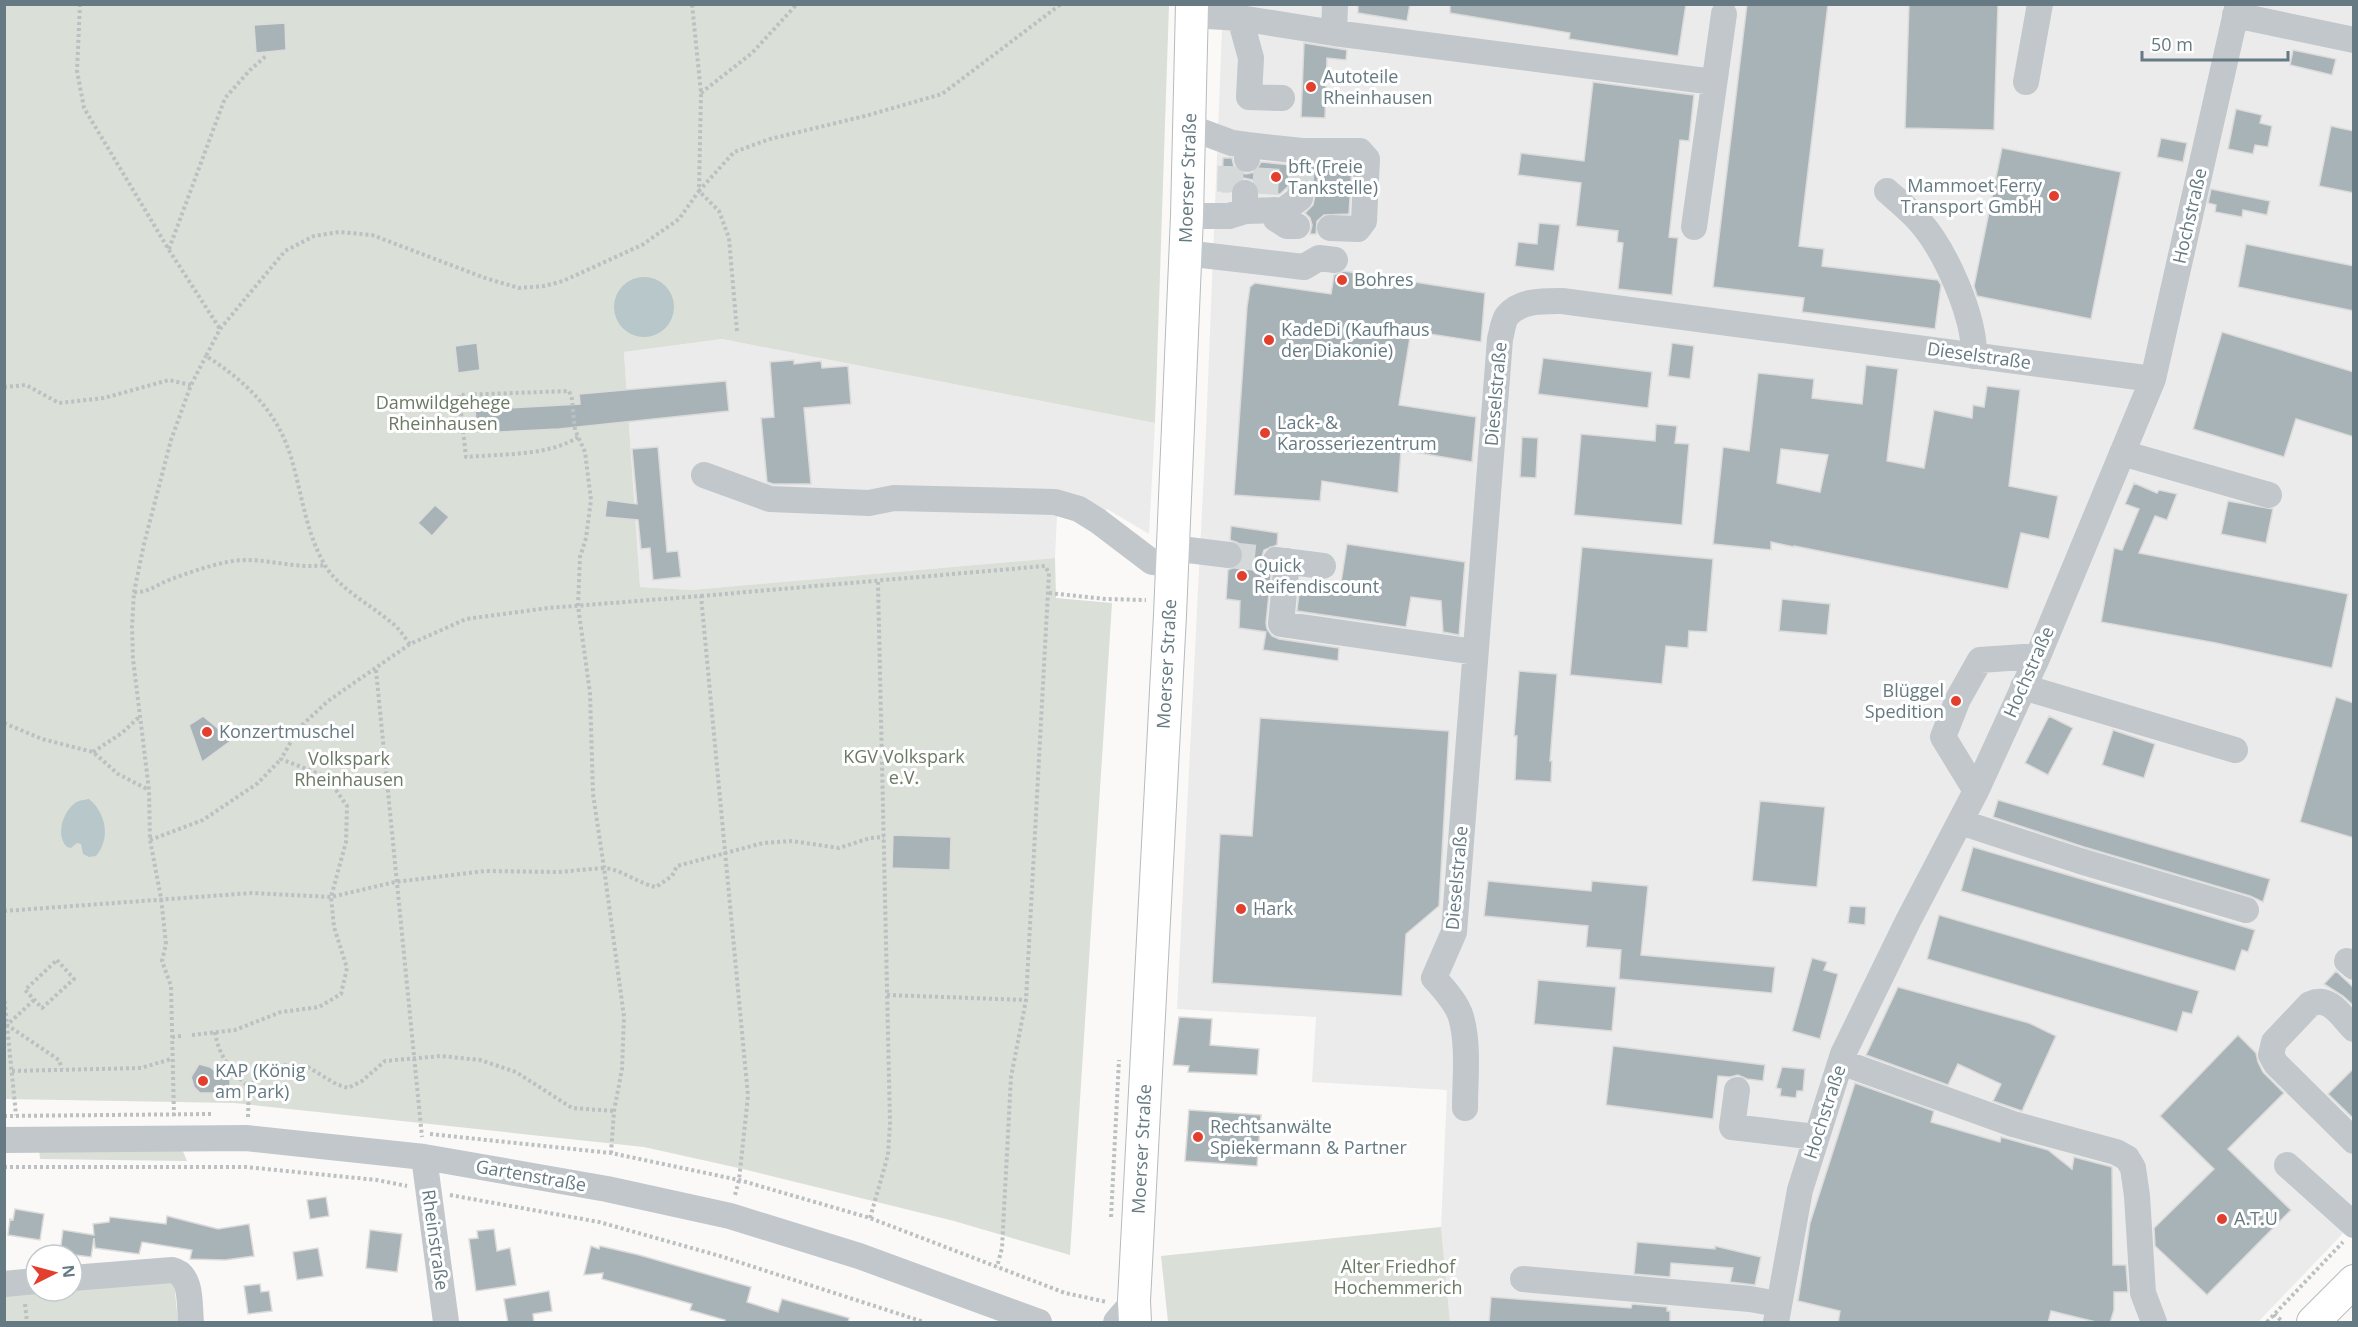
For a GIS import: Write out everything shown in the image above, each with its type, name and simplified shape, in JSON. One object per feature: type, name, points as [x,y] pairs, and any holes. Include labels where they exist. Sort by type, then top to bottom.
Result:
[{"type":"main road","name":"Moerser Straße","points":[[1128,1316],[1172,556],[1187,216],[1192,10]]},
{"type":"main road","points":[[2313,1323],[2354,1281]]},
{"type":"street","points":[[1334,33],[1335,4]]},
{"type":"street","points":[[2026,82],[2040,4]]},
{"type":"street","points":[[1192,10],[1334,33],[1714,82]]},
{"type":"street","points":[[2237,10],[2354,40]]},
{"type":"street","name":"Hochstraße","points":[[1777,1313],[1800,1190],[1841,1062],[1908,921],[1976,791],[2038,656],[2153,379],[2237,10]]},
{"type":"street","points":[[1694,227],[1724,14]]},
{"type":"street","points":[[1240,18],[1251,58],[1249,97],[1282,98]]},
{"type":"street","points":[[1189,128],[1272,153],[1360,151],[1367,159],[1365,221],[1358,229],[1330,228]]},
{"type":"street","points":[[1887,190],[1921,222],[1942,252],[1971,322],[1974,356]]},
{"type":"street","points":[[1187,216],[1266,205]]},
{"type":"street","points":[[1185,253],[1304,267],[1319,258],[1335,260]]},
{"type":"street","name":"Dieselstraße","points":[[1465,1108],[1465,1047],[1461,1017],[1447,993],[1434,978],[1454,932],[1500,339],[1507,316],[1523,305],[1541,301],[1562,301],[2153,379]]},
{"type":"street","points":[[2122,453],[2269,495]]},
{"type":"street","points":[[704,475],[770,499],[869,503],[894,498],[1055,502],[1079,509],[1152,561],[1172,556],[1229,555]]},
{"type":"street","points":[[1323,566],[1281,561],[1281,624],[1476,652]]},
{"type":"street","points":[[1976,791],[1943,737],[1958,699],[1980,660],[2038,656]]},
{"type":"street","points":[[2023,687],[2235,750]]},
{"type":"street","points":[[1960,822],[2080,861],[2246,910]]},
{"type":"street","points":[[2349,1024],[2325,1001],[2310,1004],[2274,1042],[2271,1055],[2276,1064],[2354,1141]]},
{"type":"street","points":[[1841,1062],[2013,1124],[2116,1152],[2127,1158],[2133,1168],[2137,1196],[2143,1293],[2154,1323]]},
{"type":"street","points":[[1737,1090],[1732,1127],[1816,1137]]},
{"type":"street","name":"Gartenstraße","points":[[4,1140],[246,1138],[424,1157],[607,1189],[730,1216],[859,1256],[1039,1323]]},
{"type":"street","name":"Rheinstraße","points":[[424,1157],[446,1323]]},
{"type":"street","points":[[2287,1165],[2350,1232]]},
{"type":"street","points":[[84,1277],[172,1270],[180,1272],[185,1276],[188,1285],[191,1323]]},
{"type":"street","points":[[1523,1279],[1750,1299],[1777,1313]]},
{"type":"street","points":[[4,1284],[24,1289]]},
{"type":"path","points":[[80,4],[77,71],[79,92],[84,108],[169,250],[220,329]]},
{"type":"path","points":[[692,4],[701,93],[699,191],[719,211],[729,238],[736,331]]},
{"type":"path","points":[[701,93],[752,53],[797,4]]},
{"type":"path","points":[[173,1095],[171,986],[162,961],[166,944],[161,898],[150,840],[149,790],[133,659],[134,592],[171,440],[191,385],[220,329],[285,251],[314,236],[339,232],[372,235],[485,278],[519,288],[544,286],[563,281],[642,245],[679,219],[699,191],[734,152],[770,139],[942,94],[1061,4]]},
{"type":"path","points":[[169,250],[225,98],[267,55]]},
{"type":"path","points":[[206,356],[223,366],[261,399],[279,426],[290,454],[309,529],[325,565],[355,595],[394,624],[410,644]]},
{"type":"path","points":[[4,387],[26,385],[59,403],[104,398],[169,380],[191,385]]},
{"type":"path","points":[[578,437],[570,442],[543,450],[466,457],[459,395],[569,391],[575,430],[585,452],[591,500],[586,538],[580,557],[578,606],[590,693],[594,794],[624,1017],[622,1070],[614,1111],[611,1153]]},
{"type":"path","points":[[134,592],[144,593],[166,581],[226,562],[252,558],[314,567],[325,565]]},
{"type":"path","points":[[150,840],[203,820],[258,783],[281,759],[299,728],[328,701],[410,644],[466,619],[548,608],[878,582],[1045,566],[1049,573],[1049,594],[1026,1000],[1011,1077],[1002,1248],[997,1266]]},
{"type":"path","points":[[870,1218],[888,1155],[890,1123],[878,582]]},
{"type":"path","points":[[1049,594],[1150,600]]},
{"type":"path","points":[[701,596],[748,1096],[739,1180],[730,1216]]},
{"type":"path","points":[[376,669],[395,882],[424,1157]]},
{"type":"path","points":[[93,752],[122,733],[140,717]]},
{"type":"path","points":[[4,723],[42,739],[93,752],[118,774],[149,790]]},
{"type":"path","points":[[192,1035],[235,1030],[280,1012],[319,1007],[341,993],[347,968],[334,927],[331,897],[346,842],[347,806],[327,777],[281,759]]},
{"type":"path","points":[[4,911],[252,893],[331,897],[395,882],[484,871],[558,872],[614,868],[629,878],[656,887],[672,876],[677,866],[763,843],[792,842],[839,848],[870,838],[884,837]]},
{"type":"path","points":[[57,960],[74,979],[42,1008],[34,1000],[25,990],[57,960]]},
{"type":"path","points":[[4,995],[16,1115]]},
{"type":"path","points":[[887,995],[1026,1000]]},
{"type":"path","points":[[7,1025],[34,1000]]},
{"type":"path","points":[[7,1025],[59,1060],[62,1069]]},
{"type":"path","points":[[215,1032],[218,1049],[230,1070],[249,1087]]},
{"type":"path","points":[[172,1037],[181,1036]]},
{"type":"path","points":[[246,1138],[249,1087],[262,1074],[282,1065],[308,1067],[336,1084],[348,1088],[362,1082],[385,1061],[441,1056],[480,1060],[516,1072],[572,1108],[614,1111]]},
{"type":"path","points":[[12,1071],[62,1069],[92,1071],[141,1068],[171,1059]]},
{"type":"path","points":[[4,1167],[246,1167],[377,1180],[599,1222],[720,1256],[924,1323]]},
{"type":"path","points":[[2267,1323],[2350,1232]]},
{"type":"path","points":[[27,1323],[29,1303]]},
{"type":"path","points":[[2274,1314],[2283,1323]]},
{"type":"shaded area","points":[[1223,5],[2353,5],[2353,1223],[2258,1322],[1450,1322],[1441,1227],[1447,1090],[1312,1082],[1316,1017],[1177,1009],[1206,431]]},
{"type":"shaded area","points":[[644,277],[661,282],[669,290],[674,307],[669,324],[661,332],[644,337],[627,332],[619,324],[614,307],[619,290],[627,282]]},
{"type":"shaded area","points":[[722,339],[1155,423],[1149,534],[1107,509],[1090,531],[1073,521],[1057,516],[1055,558],[691,590],[640,587],[624,352]]},
{"type":"shaded area","points":[[89,799],[103,818],[105,834],[101,849],[96,856],[89,857],[83,854],[81,844],[77,843],[71,848],[67,847],[63,842],[61,830],[64,818],[71,807],[78,801]]},
{"type":"green space","name":"Volkspark Rheinhausen","points":[[5,5],[1169,5],[1155,423],[722,339],[624,352],[640,587],[691,590],[1055,558],[1056,598],[1112,603],[1070,1255],[954,1221],[644,1147],[234,1103],[5,1099]]},
{"type":"green space","points":[[39,1148],[182,1149],[187,1161],[40,1159]]},
{"type":"green space","name":"Alter Friedhof Hochemmerich","points":[[1441,1227],[1450,1322],[1168,1322],[1161,1256]]},
{"type":"green space","points":[[174,1282],[178,1322],[5,1322],[4,1293],[24,1292],[24,1303],[84,1303],[84,1287]]},
{"type":"building","points":[[1358,4],[1410,4],[1407,21],[1358,13]]},
{"type":"building","points":[[1450,4],[1686,4],[1678,56],[1569,39],[1570,33],[1450,13]]},
{"type":"building","points":[[1747,4],[1828,4],[1799,246],[1824,249],[1822,266],[1938,280],[1941,285],[1935,329],[1802,312],[1804,298],[1713,287]]},
{"type":"building","points":[[1909,4],[1998,4],[1994,130],[1905,128]]},
{"type":"building","points":[[285,23],[286,50],[256,53],[254,25]]},
{"type":"building","points":[[1304,43],[1347,50],[1346,60],[1327,58],[1325,118],[1301,117]]},
{"type":"building","points":[[2293,50],[2336,59],[2332,75],[2290,65]]},
{"type":"building","points":[[1593,82],[1694,95],[1689,141],[1680,140],[1669,237],[1678,238],[1672,295],[1618,289],[1623,243],[1617,242],[1618,231],[1576,226],[1581,183],[1518,175],[1521,153],[1584,161]]},
{"type":"building","points":[[2236,109],[2262,115],[2260,123],[2272,126],[2268,147],[2255,145],[2253,154],[2228,149]]},
{"type":"building","points":[[2331,126],[2354,131],[2354,193],[2319,186]]},
{"type":"building","points":[[2161,138],[2187,143],[2183,162],[2157,157]]},
{"type":"building","points":[[2002,148],[2121,172],[2091,319],[1977,296],[1974,286]]},
{"type":"building","points":[[1223,158],[1232,158],[1234,167],[1246,174],[1255,172],[1261,162],[1302,166],[1352,166],[1349,214],[1324,215],[1317,221],[1316,234],[1310,234],[1312,225],[1305,213],[1313,205],[1315,195],[1308,182],[1301,180],[1293,182],[1280,194],[1260,193],[1253,180],[1244,178],[1232,185],[1230,192],[1222,192]]},
{"type":"building","points":[[2211,189],[2270,201],[2267,215],[2243,210],[2242,217],[2215,212],[2216,205],[2208,203]]},
{"type":"building","points":[[1539,223],[1560,225],[1554,271],[1515,266],[1518,242],[1537,244]]},
{"type":"building","points":[[2246,244],[2354,266],[2354,311],[2238,287]]},
{"type":"building","points":[[1344,271],[1485,293],[1481,342],[1411,331],[1399,405],[1476,417],[1472,462],[1401,450],[1398,493],[1322,481],[1320,501],[1234,495],[1250,287],[1255,283],[1331,294],[1334,275]]},
{"type":"building","points":[[2222,332],[2354,372],[2354,437],[2296,419],[2284,457],[2193,429]]},
{"type":"building","points":[[477,343],[480,370],[458,373],[455,346]]},
{"type":"building","points":[[1672,343],[1694,346],[1690,379],[1668,376]]},
{"type":"building","points":[[1543,358],[1652,372],[1648,408],[1538,394]]},
{"type":"building","points":[[794,360],[794,364],[821,361],[822,368],[848,366],[851,404],[804,408],[811,484],[773,484],[767,482],[761,418],[774,417],[770,362]]},
{"type":"building","points":[[1866,365],[1898,369],[1887,461],[1924,468],[1934,410],[1972,418],[1973,405],[1984,407],[1987,386],[2020,390],[2009,486],[2058,496],[2049,539],[2021,533],[2008,589],[1771,542],[1771,550],[1713,544],[1723,447],[1749,451],[1758,373],[1814,379],[1812,398],[1862,404]],"holes":[[[1781,449],[1828,455],[1820,492],[1777,483]]]},
{"type":"building","points":[[726,381],[729,411],[559,429],[477,433],[475,410],[580,404],[579,394]]},
{"type":"building","points":[[1656,424],[1677,426],[1675,443],[1689,444],[1682,525],[1574,515],[1581,434],[1655,441]]},
{"type":"building","points":[[1522,437],[1538,438],[1536,478],[1520,477]]},
{"type":"building","points":[[658,447],[667,552],[678,551],[681,577],[653,580],[650,548],[641,549],[638,520],[605,517],[607,500],[637,504],[632,449]]},
{"type":"building","points":[[2134,483],[2157,493],[2159,490],[2177,494],[2167,520],[2155,516],[2139,553],[2348,594],[2332,668],[2216,643],[2101,622],[2114,548],[2122,550],[2139,509],[2125,504]]},
{"type":"building","points":[[2228,501],[2273,509],[2266,543],[2221,534]]},
{"type":"building","points":[[435,505],[449,517],[432,536],[418,523]]},
{"type":"building","points":[[1231,526],[1278,533],[1277,545],[1264,550],[1261,559],[1262,566],[1271,574],[1266,623],[1272,636],[1339,648],[1338,661],[1263,650],[1266,632],[1239,628],[1240,601],[1226,599],[1228,570],[1241,564],[1244,556],[1243,549],[1238,543],[1230,540]]},
{"type":"building","points":[[1347,544],[1465,562],[1459,635],[1443,632],[1441,601],[1411,597],[1406,627],[1297,611],[1300,583],[1340,589]]},
{"type":"building","points":[[1582,547],[1713,559],[1707,632],[1689,631],[1688,648],[1666,646],[1662,684],[1570,675]]},
{"type":"building","points":[[1782,599],[1830,604],[1827,635],[1779,631]]},
{"type":"building","points":[[1519,671],[1557,674],[1550,761],[1552,761],[1551,782],[1515,780],[1517,736],[1514,736]]},
{"type":"building","points":[[2336,697],[2354,703],[2354,838],[2300,822]]},
{"type":"building","name":"Konzertmuschel","points":[[203,716],[232,740],[202,762],[189,725]]},
{"type":"building","points":[[2049,716],[2073,728],[2048,775],[2025,763]]},
{"type":"building","points":[[1260,718],[1449,731],[1439,906],[1406,934],[1402,996],[1212,983],[1220,834],[1252,836]]},
{"type":"building","points":[[2113,730],[2155,744],[2144,778],[2102,765]]},
{"type":"building","points":[[1998,800],[2270,879],[2263,902],[2250,896],[2084,847],[1993,817]]},
{"type":"building","points":[[1760,801],[1825,807],[1817,887],[1752,881]]},
{"type":"building","points":[[893,835],[951,837],[950,870],[892,868]]},
{"type":"building","points":[[1973,847],[2255,930],[2248,952],[2242,950],[2235,971],[1961,891]]},
{"type":"building","points":[[1488,881],[1591,891],[1592,881],[1648,886],[1641,955],[1775,967],[1772,993],[1619,979],[1621,950],[1586,947],[1588,926],[1484,916]]},
{"type":"building","points":[[1850,906],[1866,907],[1865,925],[1848,923]]},
{"type":"building","points":[[1939,915],[2199,991],[2192,1014],[2183,1012],[2177,1032],[1927,959]]},
{"type":"building","points":[[1812,958],[1827,962],[1824,970],[1838,974],[1820,1039],[1792,1031]]},
{"type":"building","points":[[2336,971],[2354,988],[2354,1006],[2324,984]]},
{"type":"building","points":[[1538,980],[1616,987],[1612,1031],[1534,1024]]},
{"type":"building","points":[[1898,987],[2029,1023],[2056,1036],[2022,1111],[1993,1101],[2001,1084],[1958,1064],[1948,1085],[1866,1055]]},
{"type":"building","points":[[1179,1017],[1212,1019],[1210,1045],[1259,1049],[1257,1075],[1188,1072],[1189,1066],[1173,1065]]},
{"type":"building","points":[[2238,1035],[2256,1053],[2263,1072],[2284,1093],[2228,1149],[2291,1210],[2207,1295],[2155,1246],[2154,1228],[2214,1169],[2160,1116]]},
{"type":"building","points":[[1613,1046],[1765,1065],[1763,1081],[1738,1075],[1718,1076],[1713,1119],[1606,1105]]},
{"type":"building","points":[[199,1064],[210,1067],[219,1074],[230,1075],[230,1093],[200,1093],[194,1087],[191,1077]]},
{"type":"building","points":[[1782,1067],[1805,1069],[1803,1091],[1797,1091],[1796,1098],[1780,1096],[1781,1089],[1776,1088]]},
{"type":"building","points":[[2354,1068],[2354,1119],[2328,1094]]},
{"type":"building","points":[[1855,1083],[1934,1111],[1931,1122],[2000,1142],[2001,1137],[2048,1150],[2072,1169],[2074,1157],[2112,1167],[2113,1265],[2126,1265],[2128,1292],[2114,1292],[2114,1310],[2110,1323],[2100,1323],[2051,1311],[2048,1323],[1838,1323],[1840,1311],[1798,1301],[1810,1223]]},
{"type":"building","points":[[1189,1110],[1261,1115],[1257,1166],[1185,1161]]},
{"type":"building","points":[[326,1197],[329,1216],[310,1219],[307,1200]]},
{"type":"building","points":[[15,1209],[44,1214],[40,1240],[8,1235],[10,1219],[13,1220]]},
{"type":"building","points":[[167,1216],[218,1229],[249,1224],[254,1256],[225,1260],[190,1259],[192,1250],[142,1242],[139,1254],[95,1248],[94,1238],[91,1257],[84,1256],[84,1243],[61,1243],[63,1230],[94,1235],[93,1224],[109,1222],[110,1217],[166,1224]]},
{"type":"building","points":[[494,1229],[497,1251],[510,1248],[516,1285],[476,1291],[469,1239],[478,1238],[477,1231]]},
{"type":"building","points":[[370,1230],[402,1234],[397,1272],[366,1268]]},
{"type":"building","points":[[1637,1242],[1715,1249],[1715,1246],[1761,1257],[1755,1285],[1730,1282],[1733,1268],[1671,1263],[1670,1277],[1634,1274]]},
{"type":"building","points":[[591,1246],[639,1255],[751,1287],[747,1302],[778,1312],[782,1299],[849,1318],[848,1323],[725,1323],[725,1320],[690,1310],[692,1304],[602,1279],[603,1273],[584,1275]]},
{"type":"building","points":[[318,1248],[323,1276],[297,1280],[293,1252]]},
{"type":"building","points":[[260,1284],[261,1292],[269,1291],[272,1311],[248,1314],[244,1286]]},
{"type":"building","points":[[549,1291],[552,1311],[533,1314],[534,1323],[508,1323],[504,1299]]},
{"type":"building","points":[[1491,1297],[1631,1308],[1632,1304],[1667,1307],[1667,1311],[1670,1311],[1670,1323],[1489,1323]]},
{"type":"tunnel","points":[[1230,192],[1231,158]]},
{"type":"tunnel","points":[[1265,194],[1267,160]]},
{"type":"tunnel","points":[[1300,195],[1302,161]]},
{"type":"tunnel","points":[[1229,555],[1276,560]]},
{"type":"place","name":"Autoteile Rheinhausen","points":[[1311,87]]},
{"type":"place","name":"bft (Freie Tankstelle)","points":[[1276,177]]},
{"type":"place","name":"Mammoet Ferry Transport GmbH","points":[[2054,196]]},
{"type":"place","name":"Bohres","points":[[1342,280]]},
{"type":"place","name":"KadeDi (Kaufhaus der Diakonie)","points":[[1269,340]]},
{"type":"place","name":"Lack- & Karosseriezentrum","points":[[1265,433]]},
{"type":"place","name":"Quick Reifendiscount","points":[[1242,576]]},
{"type":"place","name":"Blüggel Spedition","points":[[1956,701]]},
{"type":"place","name":"Konzertmuschel","points":[[207,732]]},
{"type":"place","name":"Hark","points":[[1241,909]]},
{"type":"place","name":"KAP (König am Park)","points":[[203,1081]]},
{"type":"place","name":"Rechtsanwälte Spiekermann & Partner","points":[[1198,1137]]},
{"type":"place","name":"A.T.U","points":[[2222,1219]]},
{"type":"park label","name":"Damwildgehege Rheinhausen","points":[[443,413]]},
{"type":"park label","name":"KGV Volkspark e.V.","points":[[904,768]]}]
